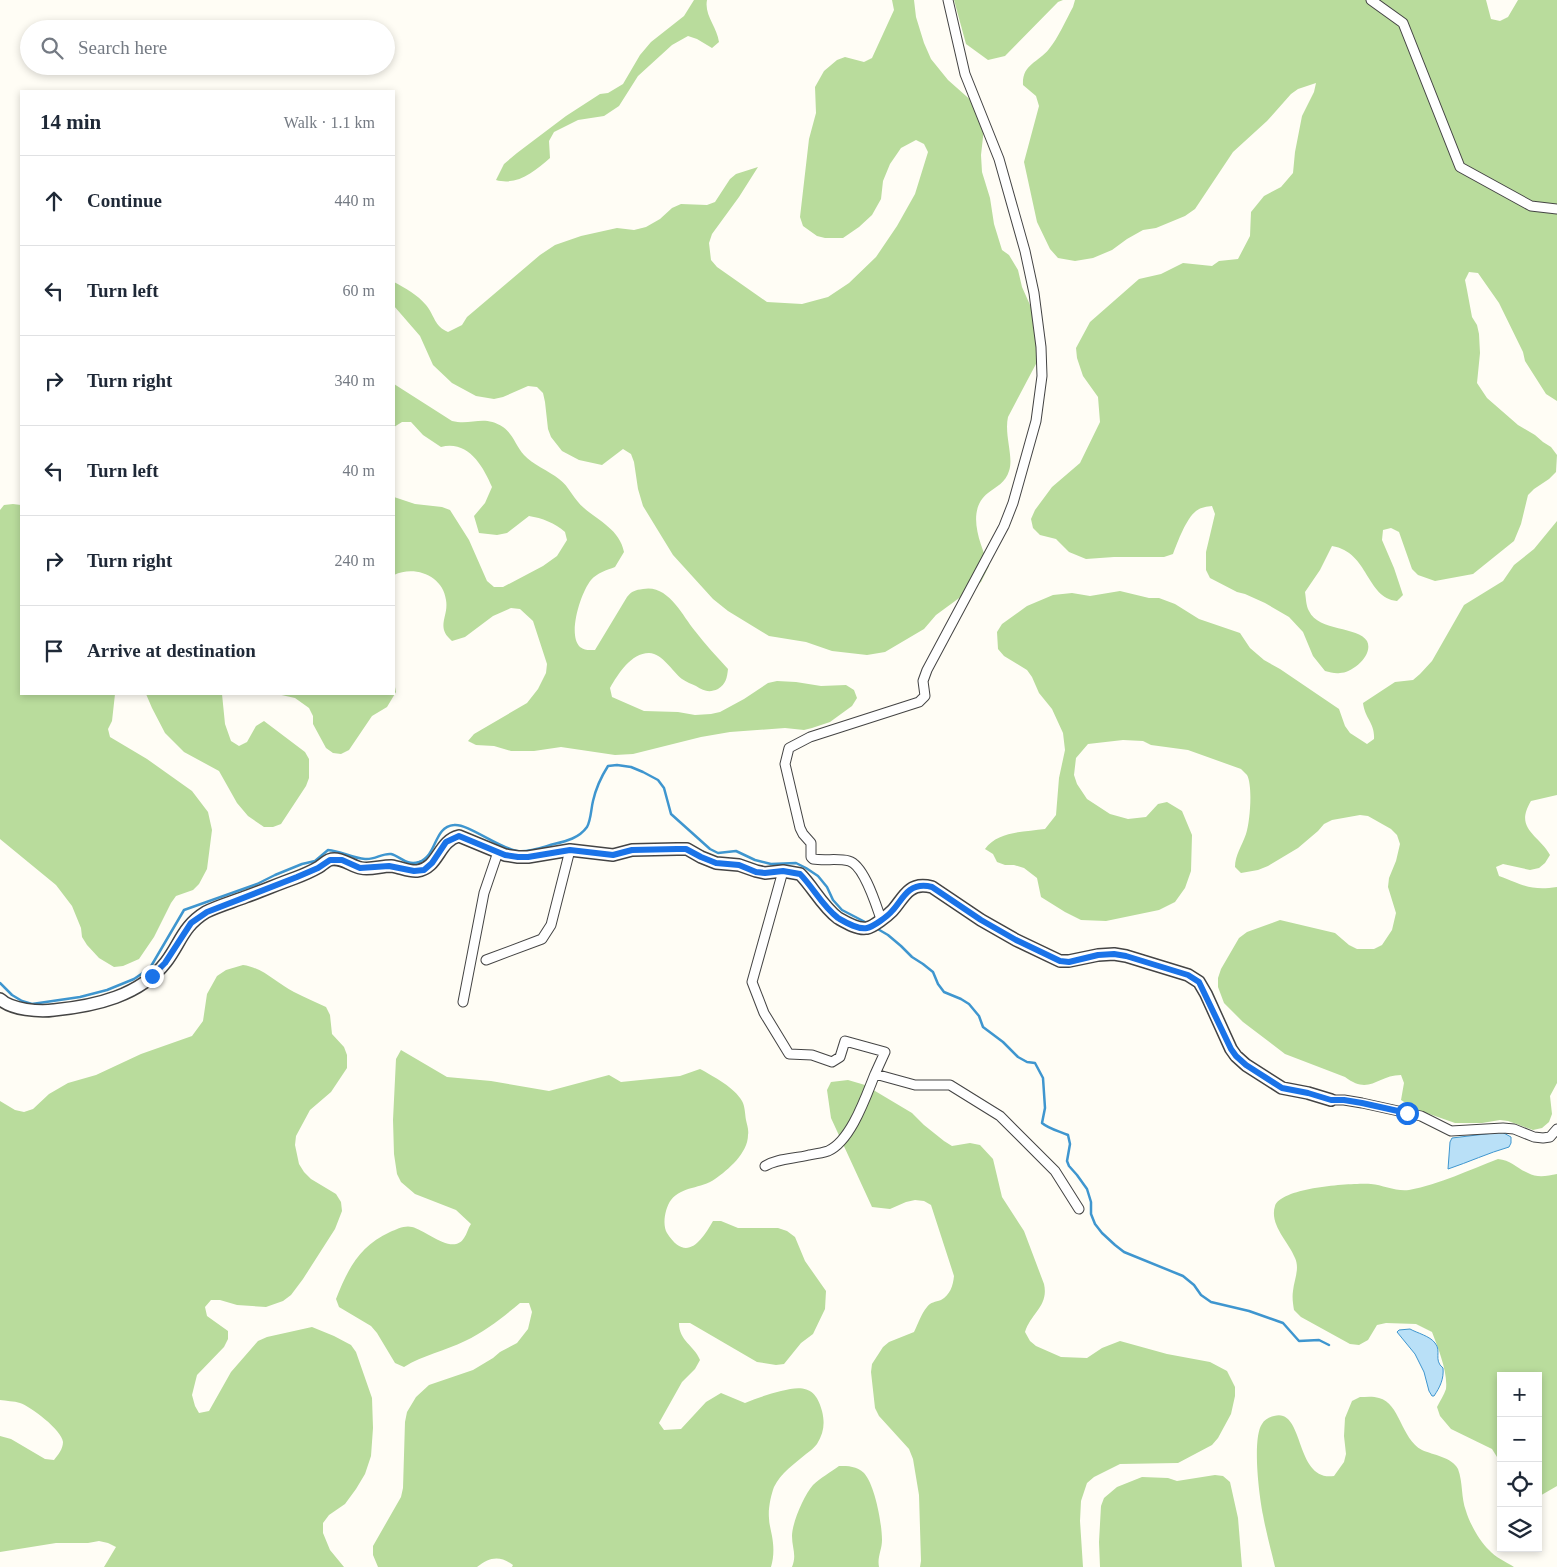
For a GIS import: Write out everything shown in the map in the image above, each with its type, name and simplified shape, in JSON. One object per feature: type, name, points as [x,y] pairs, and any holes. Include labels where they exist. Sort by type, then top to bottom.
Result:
[{"type":"street","points":[[880,921],[862,872],[856,863],[848,860],[820,860],[811,857],[812,843],[800,828],[785,764],[789,748],[810,737],[919,702],[925,696],[923,681],[927,670],[990,555],[1010,511],[1036,421],[1042,376],[1041,347],[1034,293],[1025,251],[999,159],[965,74],[948,0]]},
{"type":"street","points":[[1371,0],[1403,23],[1460,167],[1531,206],[1557,209]]},
{"type":"street","points":[[0,999],[4,1003],[13,1006],[44,1011],[78,1008],[124,994],[139,986],[165,963],[191,923],[202,915],[224,904],[318,868],[330,860],[342,860],[360,868],[389,866],[414,871],[424,870],[432,863],[446,842],[459,836],[498,852],[518,857],[570,850],[613,855],[632,850],[686,849],[716,863],[739,865],[756,872],[783,871],[800,874],[830,910],[838,918],[850,925],[866,928],[880,921],[891,913],[910,890],[924,885],[932,887],[981,920],[1016,940],[1060,961],[1069,962],[1098,955],[1114,954],[1188,975],[1199,982],[1236,1056],[1262,1076],[1282,1088],[1331,1100],[1362,1103],[1421,1116],[1450,1131],[1503,1128],[1514,1129],[1534,1137],[1544,1138],[1550,1137],[1557,1129]]},
{"type":"street","points":[[486,960],[542,939],[551,925],[570,850]]},
{"type":"street","points":[[463,1002],[484,893],[498,852]]},
{"type":"street","points":[[765,1166],[774,1161],[829,1150],[847,1135],[885,1052],[845,1041],[840,1057],[832,1062],[812,1056],[789,1054],[764,1013],[752,982],[783,871]]},
{"type":"street","points":[[875,1074],[915,1085],[950,1085],[1000,1116],[1055,1171],[1079,1209]]},
{"type":"green space","points":[[694,0],[707,0],[707,11],[719,42],[712,48],[688,36],[672,45],[638,76],[619,106],[604,116],[578,120],[554,132],[549,141],[550,158],[531,173],[511,181],[496,180],[504,164],[517,153],[566,116],[600,94],[608,93],[623,84],[640,55],[651,42],[684,16]]},
{"type":"green space","points":[[892,0],[914,0],[916,17],[931,59],[948,80],[983,111],[985,119],[981,155],[982,172],[1002,250],[1009,255],[1018,270],[1022,287],[1038,323],[1037,362],[1008,417],[1007,431],[1010,465],[1008,475],[981,500],[977,509],[976,518],[979,538],[989,566],[981,582],[936,615],[924,629],[885,652],[867,655],[832,651],[806,642],[769,636],[728,611],[713,599],[673,555],[643,506],[631,454],[623,449],[602,465],[579,460],[562,451],[551,437],[548,429],[543,393],[537,387],[528,386],[494,399],[476,396],[452,383],[433,365],[420,336],[395,307],[395,283],[419,298],[429,309],[437,324],[448,332],[462,325],[467,317],[540,255],[555,245],[581,236],[617,228],[634,230],[646,227],[660,219],[672,208],[681,204],[707,205],[715,202],[730,179],[736,174],[758,167],[712,234],[709,243],[711,260],[717,267],[767,302],[802,304],[828,297],[849,283],[876,257],[897,226],[915,194],[928,152],[924,144],[916,140],[901,148],[890,164],[883,181],[881,199],[872,215],[843,238],[817,236],[803,226],[800,217],[809,139],[816,113],[815,87],[824,71],[837,60],[845,57],[864,62],[872,58],[894,10]]},
{"type":"green space","points":[[954,0],[1063,0],[1058,2],[1005,56],[988,60],[966,44]]},
{"type":"green space","points":[[1075,0],[1486,0],[1491,19],[1500,21],[1508,17],[1518,0],[1557,0],[1557,401],[1546,394],[1525,361],[1523,352],[1499,303],[1478,273],[1469,272],[1465,280],[1472,317],[1477,325],[1479,334],[1480,353],[1477,383],[1487,398],[1518,425],[1551,447],[1557,455],[1556,472],[1528,495],[1521,524],[1514,541],[1473,574],[1435,581],[1418,575],[1412,569],[1399,532],[1391,528],[1383,530],[1382,540],[1403,595],[1397,601],[1387,598],[1379,592],[1361,565],[1353,557],[1344,550],[1332,546],[1320,570],[1305,592],[1308,609],[1314,618],[1329,626],[1356,633],[1367,641],[1368,646],[1365,657],[1356,667],[1350,670],[1336,673],[1325,671],[1313,656],[1303,632],[1289,617],[1265,603],[1237,592],[1210,578],[1206,570],[1206,552],[1215,514],[1212,506],[1204,507],[1192,515],[1173,554],[1164,557],[1086,559],[1069,552],[1056,539],[1040,535],[1033,528],[1031,519],[1035,510],[1052,487],[1080,463],[1100,422],[1098,397],[1083,376],[1076,348],[1090,322],[1139,279],[1161,274],[1183,263],[1212,266],[1219,261],[1238,259],[1250,236],[1251,212],[1264,196],[1281,187],[1293,173],[1302,116],[1314,92],[1316,83],[1298,89],[1291,94],[1267,121],[1233,152],[1195,209],[1185,216],[1156,228],[1143,230],[1112,250],[1093,258],[1075,261],[1058,258],[1050,249],[1037,222],[1024,162],[1039,106],[1036,96],[1023,85],[1023,78],[1028,68],[1045,54],[1052,45]]},
{"type":"green space","points":[[395,385],[452,421],[489,421],[496,423],[509,433],[527,458],[563,482],[580,505],[614,532],[622,544],[624,552],[615,567],[591,580],[583,594],[575,624],[576,641],[580,647],[586,650],[595,650],[627,597],[636,590],[652,589],[660,591],[674,602],[699,636],[728,669],[727,678],[723,685],[718,689],[707,691],[682,679],[659,656],[649,653],[642,654],[631,660],[617,677],[610,688],[612,697],[644,711],[678,712],[695,715],[720,712],[768,683],[777,681],[821,686],[846,685],[854,690],[857,698],[852,706],[830,722],[804,730],[785,728],[730,732],[701,737],[633,754],[615,755],[561,747],[534,751],[511,751],[494,746],[476,745],[468,741],[474,734],[527,703],[538,689],[546,673],[547,664],[533,621],[520,609],[511,608],[493,616],[465,637],[452,641],[447,636],[443,626],[446,600],[440,585],[434,579],[419,572],[411,571],[395,575],[395,497],[415,504],[442,507],[450,510],[469,540],[487,581],[494,587],[503,587],[543,566],[557,556],[567,540],[565,532],[557,526],[529,516],[507,533],[497,535],[479,533],[474,516],[485,503],[492,487],[479,463],[467,451],[459,447],[441,447],[423,435],[411,422],[402,422],[395,426]]},
{"type":"green space","points":[[4,505],[20,505],[20,695],[115,695],[112,721],[108,729],[110,737],[147,759],[192,791],[208,812],[212,830],[207,869],[199,884],[193,890],[176,896],[154,937],[139,959],[123,966],[114,967],[99,958],[82,937],[81,928],[72,906],[56,885],[0,839],[0,510]]},
{"type":"green space","points":[[1557,521],[1557,795],[1531,801],[1526,810],[1525,818],[1526,825],[1530,831],[1550,855],[1539,868],[1530,870],[1503,864],[1496,867],[1499,876],[1521,884],[1534,888],[1557,887],[1557,1083],[1550,1096],[1552,1114],[1549,1122],[1542,1128],[1533,1130],[1500,1120],[1482,1123],[1455,1123],[1415,1109],[1401,1100],[1404,1083],[1401,1075],[1361,1085],[1285,1054],[1243,1022],[1224,1003],[1218,987],[1218,978],[1221,969],[1239,938],[1247,932],[1280,920],[1335,933],[1357,949],[1374,949],[1382,945],[1392,930],[1396,913],[1388,887],[1400,844],[1397,835],[1391,829],[1368,816],[1360,815],[1332,820],[1324,824],[1298,848],[1268,866],[1241,873],[1235,867],[1236,858],[1249,821],[1250,787],[1247,775],[1241,769],[1188,750],[1151,745],[1143,741],[1123,740],[1088,744],[1076,758],[1074,775],[1077,784],[1087,799],[1110,814],[1128,819],[1146,817],[1158,804],[1167,802],[1182,811],[1192,835],[1191,871],[1185,888],[1175,902],[1159,910],[1106,921],[1081,920],[1041,897],[1037,878],[1024,868],[997,862],[993,854],[985,849],[990,843],[1012,833],[1045,829],[1056,815],[1059,778],[1065,750],[1063,733],[1052,709],[1039,693],[1027,670],[1004,656],[998,649],[997,632],[1002,624],[1027,606],[1053,595],[1072,593],[1090,596],[1120,591],[1149,598],[1159,598],[1175,604],[1199,619],[1240,633],[1250,648],[1264,660],[1339,709],[1345,726],[1350,733],[1367,744],[1374,739],[1374,734],[1363,703],[1395,682],[1413,680],[1420,674],[1432,661],[1464,605],[1503,581],[1514,565],[1534,549]]},
{"type":"green space","points":[[146,695],[222,695],[225,724],[231,741],[239,746],[247,742],[256,726],[264,721],[305,752],[309,759],[309,778],[306,786],[281,824],[273,827],[264,827],[248,816],[237,803],[219,771],[184,752],[165,733]]},
{"type":"green space","points":[[282,695],[394,695],[387,707],[372,716],[349,750],[341,754],[333,753],[326,748],[313,724],[313,716],[309,708],[295,698]]},
{"type":"green space","points":[[243,965],[264,972],[294,992],[326,1007],[330,1015],[332,1034],[344,1047],[347,1055],[347,1068],[331,1092],[310,1110],[296,1136],[295,1145],[299,1164],[304,1172],[311,1179],[336,1194],[341,1202],[342,1211],[335,1229],[303,1279],[291,1295],[283,1301],[266,1307],[237,1305],[220,1300],[211,1300],[205,1307],[207,1316],[228,1331],[228,1339],[224,1347],[197,1375],[192,1395],[199,1413],[209,1411],[231,1372],[258,1341],[267,1337],[312,1327],[351,1345],[356,1352],[372,1398],[373,1428],[371,1456],[365,1474],[345,1504],[329,1515],[323,1523],[323,1533],[330,1550],[344,1567],[104,1567],[116,1547],[99,1541],[56,1543],[0,1552],[0,1436],[11,1439],[45,1459],[54,1460],[59,1454],[63,1442],[52,1425],[25,1405],[18,1402],[0,1400],[0,1101],[15,1110],[24,1112],[33,1109],[49,1094],[68,1083],[96,1075],[141,1054],[192,1036],[203,1021],[207,994],[217,976],[226,970]]},
{"type":"green space","points":[[401,1050],[447,1077],[491,1081],[549,1091],[609,1075],[621,1082],[680,1076],[700,1069],[723,1083],[739,1096],[744,1105],[748,1129],[745,1148],[731,1166],[715,1179],[675,1195],[667,1207],[665,1230],[674,1242],[681,1247],[687,1248],[698,1242],[713,1221],[721,1221],[738,1228],[778,1228],[787,1231],[795,1237],[805,1261],[826,1291],[825,1309],[813,1334],[801,1343],[784,1364],[776,1365],[757,1362],[690,1323],[679,1323],[681,1334],[700,1360],[695,1369],[682,1382],[659,1423],[664,1430],[681,1429],[706,1402],[721,1393],[745,1403],[772,1393],[796,1388],[808,1390],[816,1397],[822,1411],[823,1420],[823,1428],[819,1440],[813,1448],[784,1473],[774,1487],[772,1494],[769,1506],[769,1523],[773,1540],[771,1567],[512,1567],[513,1565],[508,1562],[495,1558],[477,1567],[378,1567],[373,1555],[373,1546],[401,1497],[403,1488],[405,1422],[407,1412],[416,1397],[429,1385],[473,1370],[517,1343],[528,1329],[532,1312],[529,1303],[520,1303],[494,1324],[473,1337],[404,1367],[395,1363],[371,1326],[339,1307],[336,1299],[350,1268],[363,1251],[380,1238],[390,1232],[409,1227],[418,1229],[446,1243],[453,1244],[459,1243],[464,1238],[471,1224],[456,1210],[415,1194],[401,1182],[397,1174],[394,1154],[393,1120],[396,1059]]},
{"type":"green space","points":[[848,1080],[865,1085],[912,1113],[924,1125],[952,1146],[970,1143],[980,1145],[993,1159],[1002,1197],[1024,1231],[1044,1284],[1045,1292],[1042,1304],[1025,1332],[1030,1341],[1036,1346],[1061,1357],[1087,1358],[1102,1348],[1120,1341],[1167,1354],[1210,1362],[1227,1371],[1235,1387],[1231,1414],[1212,1445],[1178,1463],[1120,1464],[1094,1477],[1087,1483],[1081,1501],[1080,1521],[1083,1567],[920,1567],[919,1495],[913,1459],[909,1449],[879,1416],[875,1408],[871,1372],[872,1364],[883,1347],[889,1342],[914,1332],[927,1307],[941,1300],[949,1293],[954,1276],[931,1205],[924,1201],[915,1200],[890,1209],[872,1207],[831,1118],[827,1090],[831,1082]]},
{"type":"green space","points":[[1498,1159],[1506,1161],[1531,1175],[1546,1176],[1557,1174],[1557,1486],[1542,1495],[1542,1372],[1497,1372],[1497,1457],[1492,1449],[1451,1429],[1440,1416],[1437,1407],[1446,1389],[1446,1375],[1432,1332],[1416,1324],[1386,1323],[1377,1325],[1368,1340],[1359,1345],[1350,1344],[1301,1317],[1294,1310],[1293,1296],[1297,1270],[1296,1262],[1275,1220],[1275,1206],[1280,1200],[1290,1194],[1304,1190],[1335,1186],[1362,1184],[1409,1190],[1443,1180]]},
{"type":"green space","points":[[1360,1397],[1377,1397],[1386,1401],[1392,1407],[1409,1438],[1415,1445],[1422,1450],[1447,1459],[1455,1465],[1460,1474],[1464,1506],[1475,1532],[1491,1553],[1514,1567],[1275,1567],[1261,1506],[1258,1482],[1257,1441],[1262,1424],[1270,1417],[1284,1416],[1291,1422],[1312,1468],[1321,1475],[1334,1476],[1344,1462],[1346,1454],[1345,1418],[1352,1401]]},
{"type":"green space","points":[[839,1466],[858,1469],[864,1473],[871,1486],[877,1505],[882,1533],[879,1567],[792,1567],[794,1555],[793,1530],[802,1502],[813,1485]]},
{"type":"green space","points":[[1215,1475],[1223,1476],[1230,1482],[1238,1518],[1242,1567],[1100,1567],[1101,1506],[1104,1498],[1117,1487],[1142,1477],[1168,1478],[1177,1481]]},
{"type":"water","points":[[1502,1132],[1511,1137],[1509,1147],[1448,1169],[1452,1138]]},
{"type":"water","points":[[1410,1329],[1430,1338],[1437,1346],[1438,1359],[1443,1368],[1443,1376],[1434,1396],[1429,1391],[1424,1372],[1415,1354],[1397,1332]]},
{"type":"waterway","points":[[0,983],[12,995],[32,1004],[80,997],[107,990],[134,979],[150,968],[184,910],[257,884],[302,864],[315,861],[328,850],[365,859],[391,854],[407,862],[414,863],[419,862],[430,854],[442,831],[454,825],[460,825],[517,851],[531,850],[568,840],[580,834],[587,827],[594,796],[601,778],[608,766],[617,765],[631,767],[658,780],[664,788],[671,814],[710,849],[718,853],[736,851],[755,860],[771,864],[796,863],[818,876],[827,887],[833,900],[842,910],[867,923]]},
{"type":"waterway","points":[[876,928],[888,935],[912,957],[933,972],[944,992],[969,1004],[979,1016],[983,1027],[1003,1042],[1018,1057],[1027,1062],[1035,1063],[1043,1078],[1045,1108],[1042,1123],[1068,1135],[1070,1144],[1067,1161],[1069,1166],[1087,1189],[1091,1202],[1091,1214],[1095,1224],[1115,1245],[1124,1252],[1183,1276],[1194,1285],[1201,1295],[1211,1302],[1249,1311],[1283,1323],[1299,1341],[1319,1340],[1329,1345]]},
{"type":"route","points":[[152,976],[165,963],[191,923],[207,912],[297,877],[318,868],[330,860],[342,860],[360,868],[389,866],[414,871],[424,870],[432,863],[446,842],[459,836],[505,855],[518,857],[570,850],[584,850],[613,855],[632,850],[686,849],[716,863],[739,865],[756,872],[783,871],[800,874],[838,918],[860,928],[866,928],[878,922],[891,913],[910,890],[924,885],[932,887],[981,920],[1016,940],[1060,961],[1069,962],[1098,955],[1114,954],[1188,975],[1199,982],[1236,1056],[1262,1076],[1282,1088],[1308,1093],[1321,1098],[1362,1103],[1407,1113]]}]
